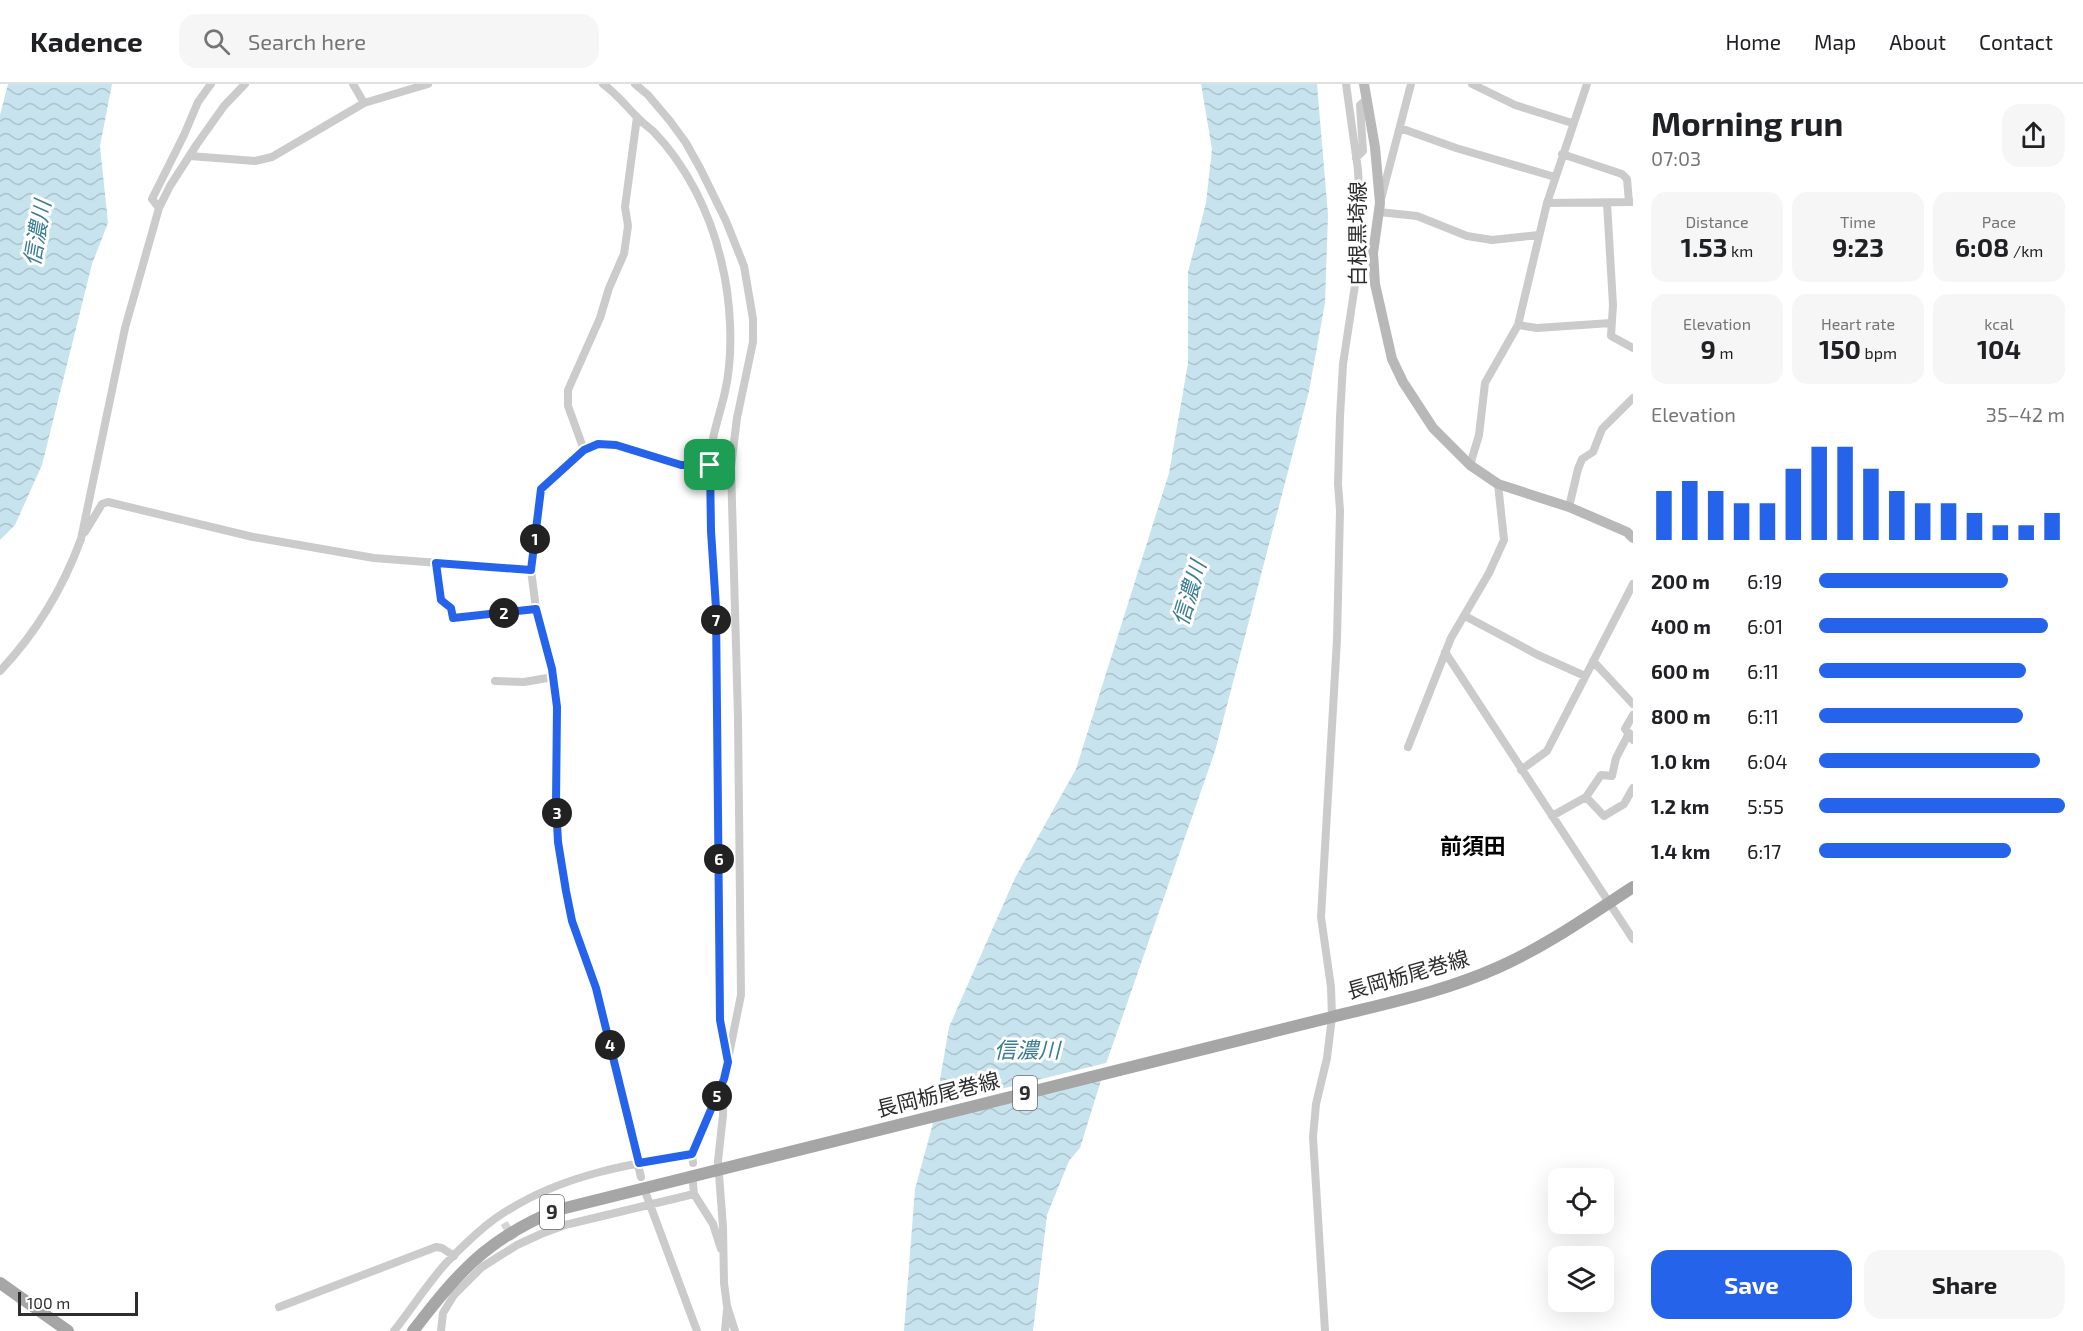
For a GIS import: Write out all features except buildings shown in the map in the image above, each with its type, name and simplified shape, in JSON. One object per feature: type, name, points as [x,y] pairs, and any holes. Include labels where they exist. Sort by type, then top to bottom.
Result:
[{"type":"main road","name":"白根黒埼線","points":[[1364,84],[1375,147],[1380,208],[1373,253],[1375,284],[1381,318],[1394,365],[1432,428],[1470,465],[1498,484],[1569,507],[1627,532],[1633,538]]},
{"type":"main road","name":"長岡栃尾巻線","points":[[413,1331],[438,1310],[455,1278],[472,1261],[523,1225],[556,1210],[1332,1017],[1447,986],[1497,968],[1528,953],[1633,887]]},
{"type":"main road","points":[[0,1283],[62,1329]]},
{"type":"street","points":[[159,208],[152,200],[198,102],[211,84]]},
{"type":"street","points":[[0,671],[16,654],[46,612],[71,568],[81,539],[125,328],[159,208],[190,156],[224,106],[245,84]]},
{"type":"street","points":[[353,84],[364,104]]},
{"type":"street","points":[[190,156],[255,161],[272,157],[364,104],[408,87],[428,84]]},
{"type":"street","points":[[603,84],[629,106],[654,133],[693,184],[713,232],[721,259],[729,306],[729,346],[725,391],[713,434],[710,465],[716,608],[720,1020],[728,1062]]},
{"type":"street","points":[[635,84],[648,95],[687,143],[706,180],[744,266],[753,319],[753,342],[737,418],[731,467],[738,718],[741,995],[724,1079],[692,1154],[693,1163]]},
{"type":"street","points":[[1325,1331],[1313,1137],[1316,1104],[1327,1058],[1332,1017],[1331,987],[1321,917],[1337,639],[1341,384],[1362,239],[1356,158],[1346,84]]},
{"type":"street","points":[[1411,84],[1380,208],[1417,216],[1467,236],[1492,240],[1539,235]]},
{"type":"street","points":[[1472,84],[1515,105],[1572,123]]},
{"type":"street","points":[[1470,465],[1479,435],[1485,383],[1518,325],[1547,203],[1587,84]]},
{"type":"street","points":[[1356,158],[1363,151],[1360,105],[1367,99]]},
{"type":"street","points":[[584,450],[568,406],[568,390],[600,318],[609,288],[624,254],[628,226],[626,207],[637,117]]},
{"type":"street","points":[[1400,128],[1456,148],[1555,177]]},
{"type":"street","points":[[1547,203],[1631,202],[1627,178],[1622,174],[1562,154]]},
{"type":"street","points":[[1607,203],[1613,305],[1611,336],[1633,348]]},
{"type":"street","points":[[1518,325],[1537,328],[1611,323]]},
{"type":"street","points":[[1569,507],[1582,459],[1593,452],[1602,429],[1633,398]]},
{"type":"street","points":[[641,1177],[596,988],[572,921],[566,891],[558,842],[556,804],[557,707],[553,677],[536,609],[531,570],[541,489],[584,450],[598,444],[616,445],[681,465],[710,465]]},
{"type":"street","points":[[1408,747],[1445,652],[1489,573],[1504,540],[1498,484]]},
{"type":"street","points":[[81,539],[102,504],[108,502],[253,537],[374,558],[531,570]]},
{"type":"street","points":[[436,563],[441,600],[451,608],[453,618],[536,609]]},
{"type":"street","points":[[1521,770],[1547,751],[1633,584]]},
{"type":"street","points":[[1465,616],[1538,655],[1585,676]]},
{"type":"street","points":[[1445,652],[1633,939]]},
{"type":"street","points":[[1593,661],[1633,704]]},
{"type":"street","points":[[495,681],[524,682],[553,677]]},
{"type":"street","points":[[1552,816],[1586,797],[1600,775],[1612,776],[1616,758],[1631,737],[1625,729],[1633,715]]},
{"type":"street","points":[[1586,797],[1604,816],[1624,804],[1633,788]]},
{"type":"street","points":[[724,1079],[724,1284],[727,1306],[735,1331]]},
{"type":"street","points":[[394,1331],[454,1256],[476,1234],[502,1219],[507,1210],[549,1188],[569,1181],[639,1163],[692,1154]]},
{"type":"street","points":[[693,1183],[694,1194],[713,1224],[724,1260]]},
{"type":"street","points":[[646,1194],[697,1331]]},
{"type":"street","points":[[438,1310],[467,1280],[515,1242],[565,1225],[694,1194]]},
{"type":"street","points":[[279,1306],[436,1247],[454,1256]]},
{"type":"street","points":[[421,1296],[438,1310],[441,1331]]},
{"type":"street","points":[[725,1331],[727,1306]]},
{"type":"water","name":"信濃川","points":[[8,84],[112,84],[100,146],[108,223],[92,264],[42,465],[15,525],[0,540],[0,115]]},
{"type":"water","name":"信濃川","points":[[1201,84],[1317,84],[1328,215],[1325,303],[1309,391],[1215,751],[1107,1061],[1080,1148],[1069,1161],[1047,1215],[1033,1331],[904,1331],[915,1189],[932,1127],[949,1027],[1015,878],[1076,769],[1169,473],[1188,363],[1188,272],[1206,203],[1212,149]]},
{"type":"pier","points":[[1110,1062],[1105,1078],[930,1122],[933,1106]]},
{"type":"tunnel","points":[[504,1223],[514,1239]]},
{"type":"district","name":"前須田","points":[[1473,846]]},
{"type":"route","points":[[598,444],[616,445],[681,465],[710,465],[716,608],[720,1020],[728,1062],[724,1079],[692,1154],[639,1163],[596,988],[572,921],[566,891],[558,842],[556,804],[557,707],[552,669],[536,609],[453,618],[451,608],[441,600],[436,563],[531,570],[541,489],[576,460],[584,450],[591,449],[598,444]]}]
